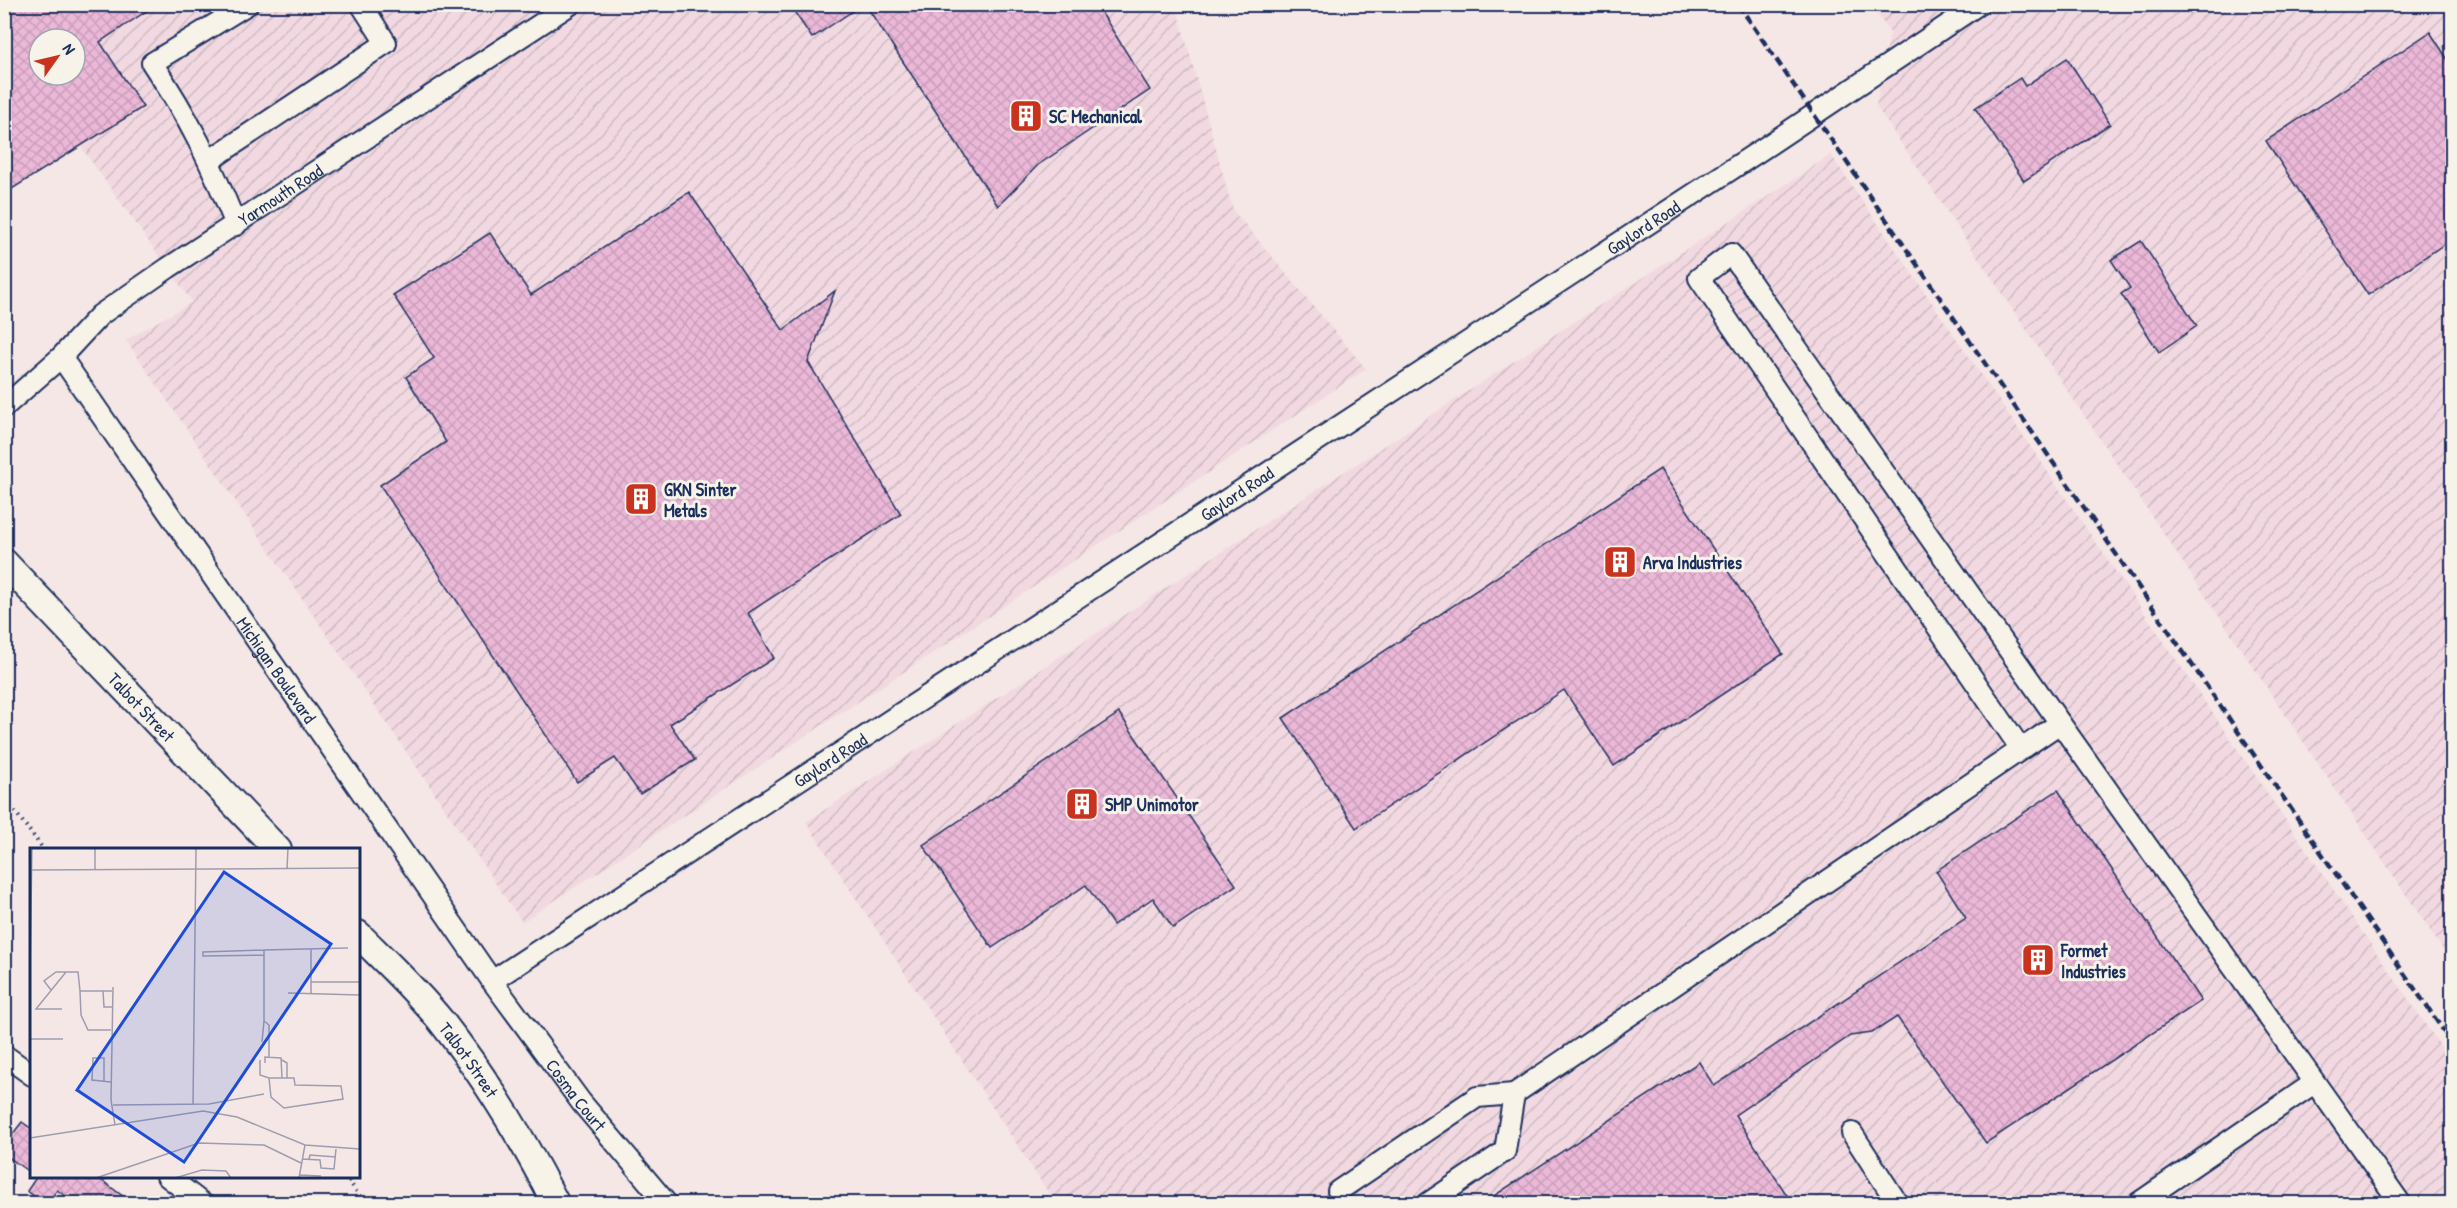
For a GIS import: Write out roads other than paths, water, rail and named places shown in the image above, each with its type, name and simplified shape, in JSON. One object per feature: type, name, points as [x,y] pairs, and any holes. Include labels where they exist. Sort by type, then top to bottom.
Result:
[{"type":"main road","name":"Talbot Street","points":[[4,562],[278,848]]},
{"type":"main road","name":"Talbot Street","points":[[360,936],[439,1018],[490,1087],[533,1158],[556,1203]]},
{"type":"street","points":[[236,225],[210,160],[183,109],[152,63],[248,4]]},
{"type":"street","points":[[210,160],[386,43],[361,4]]},
{"type":"street","name":"Yarmouth Road","points":[[4,407],[61,357],[100,315],[571,4]]},
{"type":"street","name":"Gaylord Road","points":[[492,981],[1755,154],[1979,4]]},
{"type":"street","points":[[2021,749],[1700,278],[1731,254],[2314,1083],[2401,1203]]},
{"type":"street","name":"Michigan Boulevard","points":[[61,357],[492,981]]},
{"type":"street","points":[[1338,1191],[1477,1097],[1514,1094],[2060,723]]},
{"type":"street","name":"Cosma Court","points":[[492,981],[581,1102],[668,1203]]},
{"type":"street","points":[[4,1054],[30,1074]]},
{"type":"street","points":[[2137,1203],[2314,1083]]},
{"type":"street","points":[[1427,1203],[1504,1151],[1514,1094]]},
{"type":"street","points":[[1852,1133],[1898,1203]]},
{"type":"street","points":[[170,1178],[203,1203]]},
{"type":"railway","points":[[1738,4],[2452,1043]]},
{"type":"place","name":"SC Mechanical","points":[[1026,116]]},
{"type":"place","name":"GKN Sinter Metals","points":[[641,499]]},
{"type":"place","name":"Arva Industries","points":[[1620,562]]},
{"type":"place","name":"SMP Unimotor","points":[[1082,804]]},
{"type":"place","name":"Formet Industries","points":[[2038,960]]}]
